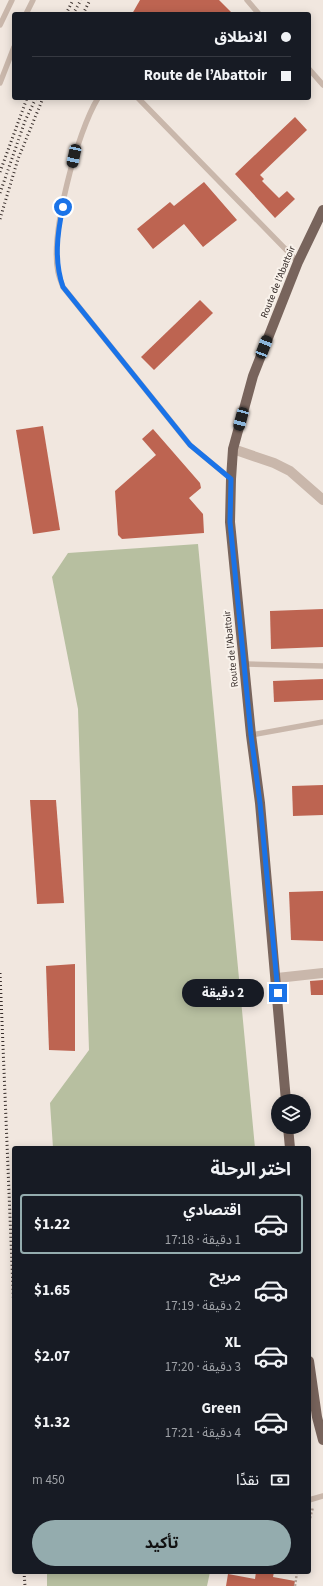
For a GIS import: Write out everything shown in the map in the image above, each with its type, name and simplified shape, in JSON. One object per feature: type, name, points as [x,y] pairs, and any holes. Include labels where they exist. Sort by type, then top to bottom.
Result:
[{"type":"main road","name":"Route de l’Abattoir","points":[[285,1094],[277,978],[260,803],[251,735],[246,664],[240,623],[230,522],[231,479],[233,449],[253,376],[298,262],[323,210]]},
{"type":"main road","points":[[289,1134],[290,1146]]},
{"type":"main road","points":[[311,1373],[323,1440]]},
{"type":"street","points":[[233,449],[274,463],[290,471],[323,500]]},
{"type":"street","points":[[277,978],[323,973]]},
{"type":"lane","points":[[0,25],[12,0]]},
{"type":"lane","points":[[27,12],[34,0]]},
{"type":"lane","points":[[247,0],[257,12]]},
{"type":"lane","points":[[0,83],[12,52]]},
{"type":"lane","points":[[311,71],[323,85]]},
{"type":"lane","points":[[97,100],[74,156],[60,220],[57,256],[58,272],[63,287],[190,445],[231,479]]},
{"type":"lane","points":[[140,100],[298,262]]},
{"type":"lane","points":[[246,664],[323,666]]},
{"type":"lane","points":[[251,735],[323,722]]},
{"type":"lane","points":[[312,1499],[323,1496]]},
{"type":"path","points":[[295,1586],[297,1574]]},
{"type":"green space","points":[[198,544],[255,1146],[53,1146],[50,1103],[89,1050],[78,709],[52,577],[68,553]]},
{"type":"green space","points":[[47,1574],[210,1574],[207,1586],[47,1586]]},
{"type":"building","points":[[140,0],[219,0],[231,12],[133,12]]},
{"type":"building","points":[[295,117],[307,130],[260,175],[264,179],[262,181],[279,198],[287,191],[295,199],[275,218],[235,174]]},
{"type":"building","points":[[204,182],[237,220],[203,247],[184,224],[153,249],[137,229],[170,202],[174,206]]},
{"type":"building","points":[[200,300],[213,313],[154,370],[141,357]]},
{"type":"building","points":[[43,426],[60,530],[33,534],[16,430]]},
{"type":"building","points":[[153,429],[200,483],[201,488],[189,498],[203,514],[204,533],[122,539],[118,535],[115,491],[156,455],[142,439]]},
{"type":"building","points":[[323,609],[323,647],[271,649],[270,611]]},
{"type":"building","points":[[323,679],[323,700],[274,702],[273,681]]},
{"type":"building","points":[[323,785],[323,815],[293,816],[292,786]]},
{"type":"building","points":[[30,800],[56,800],[64,903],[37,904]]},
{"type":"building","points":[[323,891],[323,941],[291,940],[289,892]]},
{"type":"building","points":[[75,964],[75,1051],[49,1050],[46,966]]},
{"type":"building","points":[[323,980],[323,995],[311,995],[310,981]]},
{"type":"building","points":[[228,1574],[255,1579],[256,1574],[274,1574],[273,1577],[295,1581],[294,1586],[226,1586]]},
{"type":"railway","points":[[67,12],[73,0]]},
{"type":"railway","points":[[74,12],[81,0]]},
{"type":"railway","points":[[84,12],[90,0]]},
{"type":"railway","points":[[0,172],[26,100]]},
{"type":"railway","points":[[0,193],[25,121],[35,100]]},
{"type":"railway","points":[[0,219],[18,159],[42,100]]},
{"type":"railway","points":[[0,973],[12,1265]]},
{"type":"railway","points":[[24,1574],[25,1586]]},
{"type":"route","points":[[63,207],[60,220],[57,256],[58,272],[63,287],[190,445],[231,479],[230,522],[240,623],[246,664],[251,735],[260,803],[278,993]]}]
